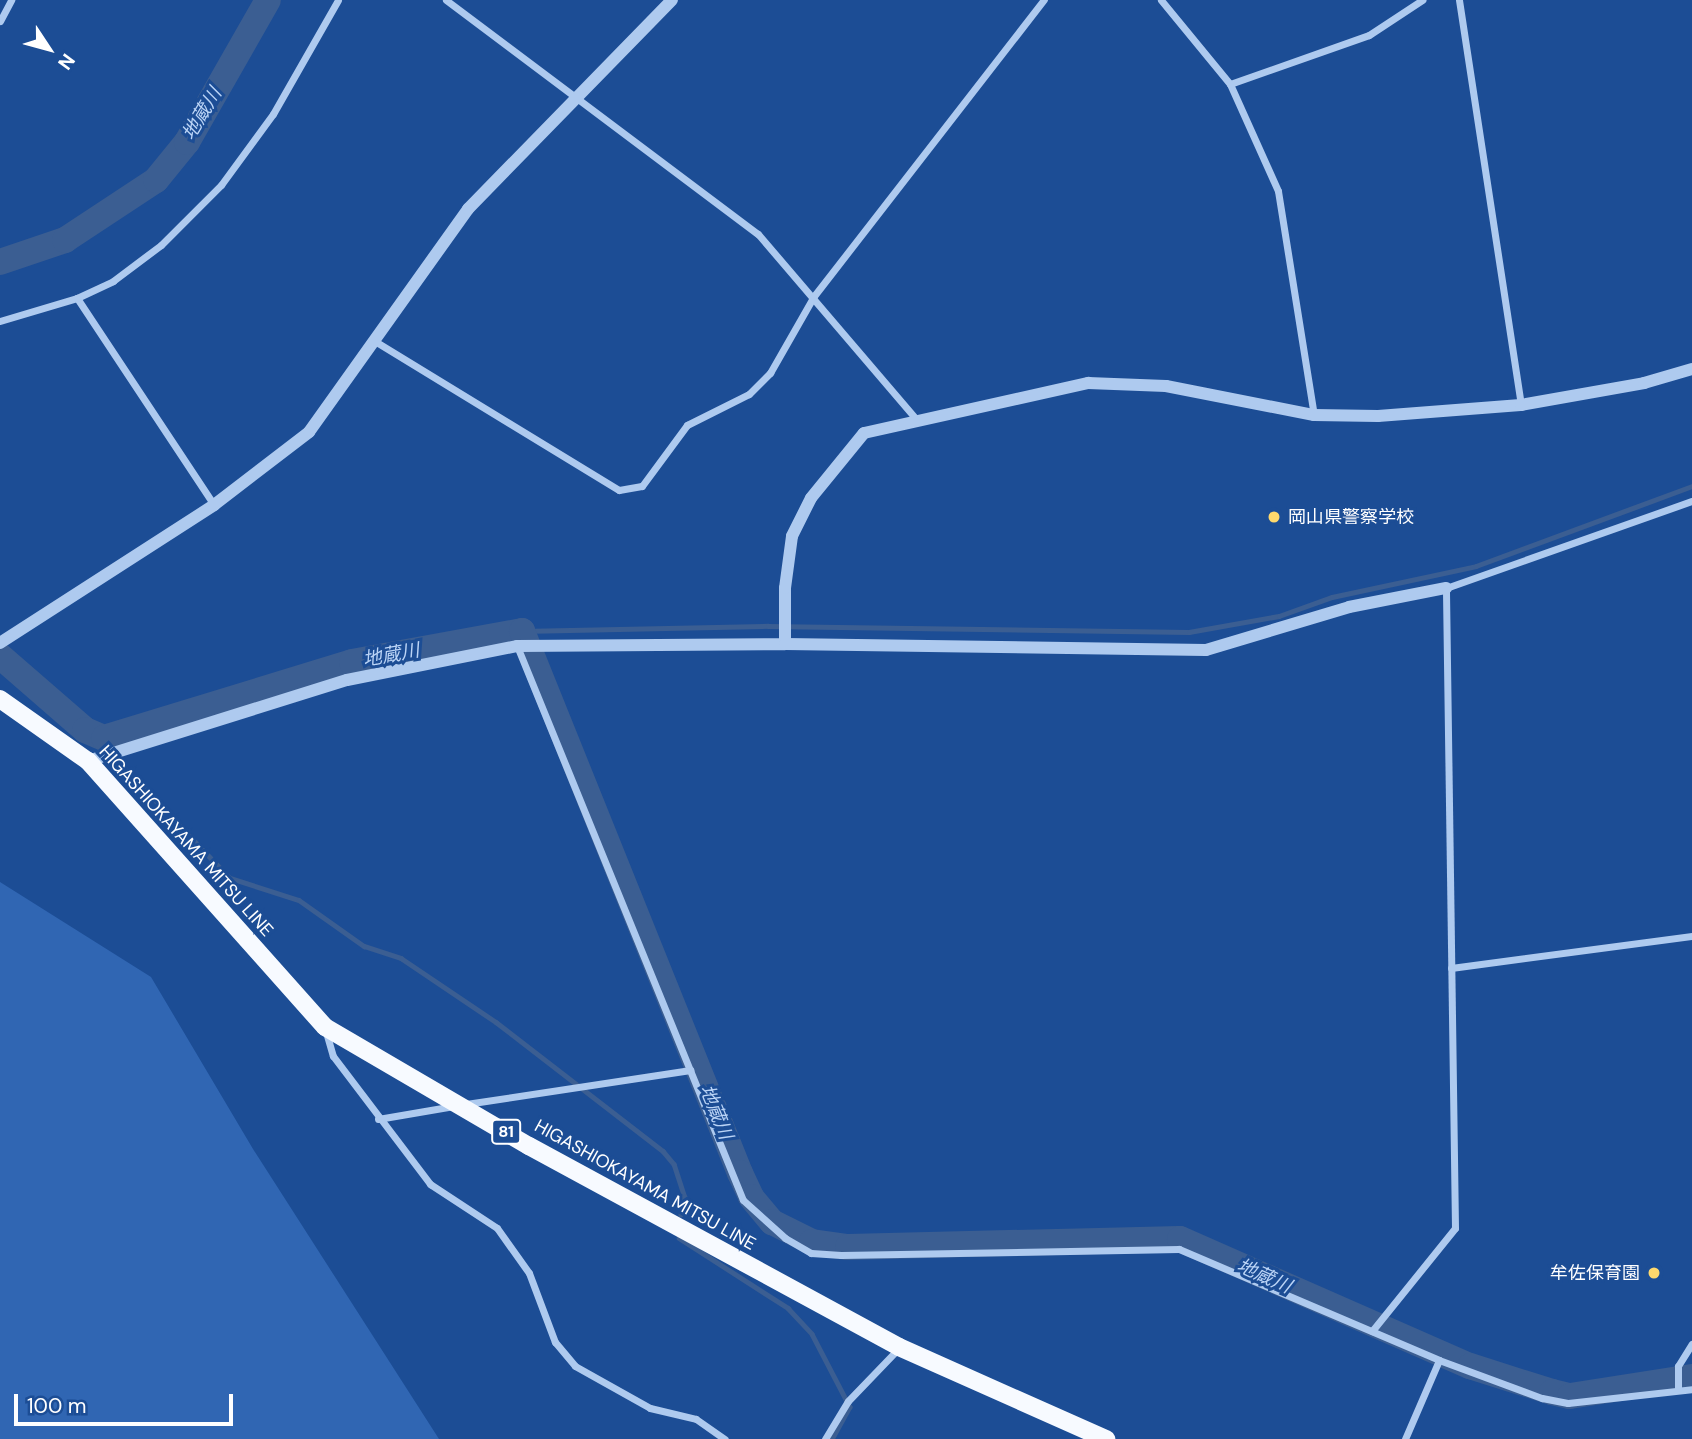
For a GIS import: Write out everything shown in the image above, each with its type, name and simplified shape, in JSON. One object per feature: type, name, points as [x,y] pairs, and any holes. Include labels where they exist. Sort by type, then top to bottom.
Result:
[{"type":"main road","name":"HIGASHIOKAYAMA MITSU LINE","points":[[0,699],[88,761],[325,1027],[899,1348],[1106,1439]]},
{"type":"street","points":[[0,21],[11,0]]},
{"type":"street","points":[[0,321],[77,298],[113,281],[161,245],[221,186],[273,114],[338,0]]},
{"type":"street","points":[[446,0],[577,95],[758,234],[814,296],[917,420]]},
{"type":"street","points":[[0,643],[214,505],[309,432],[468,209],[672,0]]},
{"type":"street","points":[[373,340],[619,490],[642,486],[687,425],[749,394],[771,373],[814,296],[1044,0]]},
{"type":"street","points":[[1161,0],[1230,84],[1279,191],[1314,415]]},
{"type":"street","points":[[1230,84],[1369,35],[1422,0]]},
{"type":"street","points":[[1459,0],[1521,405]]},
{"type":"street","points":[[77,298],[214,505]]},
{"type":"street","points":[[785,643],[785,588],[792,536],[811,498],[864,433],[1088,383],[1166,387],[1314,415],[1378,416],[1521,405],[1644,383],[1692,369]]},
{"type":"street","points":[[88,761],[347,680],[517,646],[785,643],[1206,650],[1349,607],[1446,588],[1692,501]]},
{"type":"street","points":[[1372,1331],[1455,1228],[1446,588]]},
{"type":"street","points":[[517,646],[743,1200],[765,1224],[811,1253],[1179,1249],[1439,1360],[1542,1398],[1568,1403],[1692,1388]]},
{"type":"street","points":[[1451,968],[1692,936]]},
{"type":"street","points":[[325,1027],[333,1056],[378,1119],[430,1184],[497,1228],[529,1273],[555,1342],[575,1366],[650,1408],[696,1419],[725,1439]]},
{"type":"street","points":[[378,1119],[690,1070]]},
{"type":"street","points":[[1678,1388],[1678,1366],[1692,1344]]},
{"type":"street","points":[[825,1439],[848,1401],[899,1348]]},
{"type":"street","points":[[1405,1439],[1439,1360]]},
{"type":"shaded area","points":[[0,882],[151,977],[253,1149],[439,1439],[0,1439]]},
{"type":"waterway","name":"地蔵川","points":[[0,262],[65,240],[156,180],[187,142],[268,0]]},
{"type":"waterway","points":[[522,631],[768,626],[1189,632],[1279,616],[1332,597],[1476,566],[1692,486]]},
{"type":"waterway","name":"地蔵川","points":[[0,656],[85,730],[104,738],[352,662],[522,631],[740,1173],[751,1197],[772,1222],[812,1242],[848,1247],[1180,1239],[1470,1366],[1552,1392],[1570,1396],[1692,1377]]},
{"type":"waterway","points":[[104,738],[120,763],[230,878],[299,900],[364,946],[401,958],[496,1022],[663,1151],[674,1164],[685,1197],[681,1215]]},
{"type":"waterway","points":[[679,1238],[788,1308],[812,1334],[850,1407],[832,1439]]},
{"type":"place","name":"岡山県警察学校","points":[[1274,517]]},
{"type":"place","name":"牟佐保育園","points":[[1654,1273]]}]
